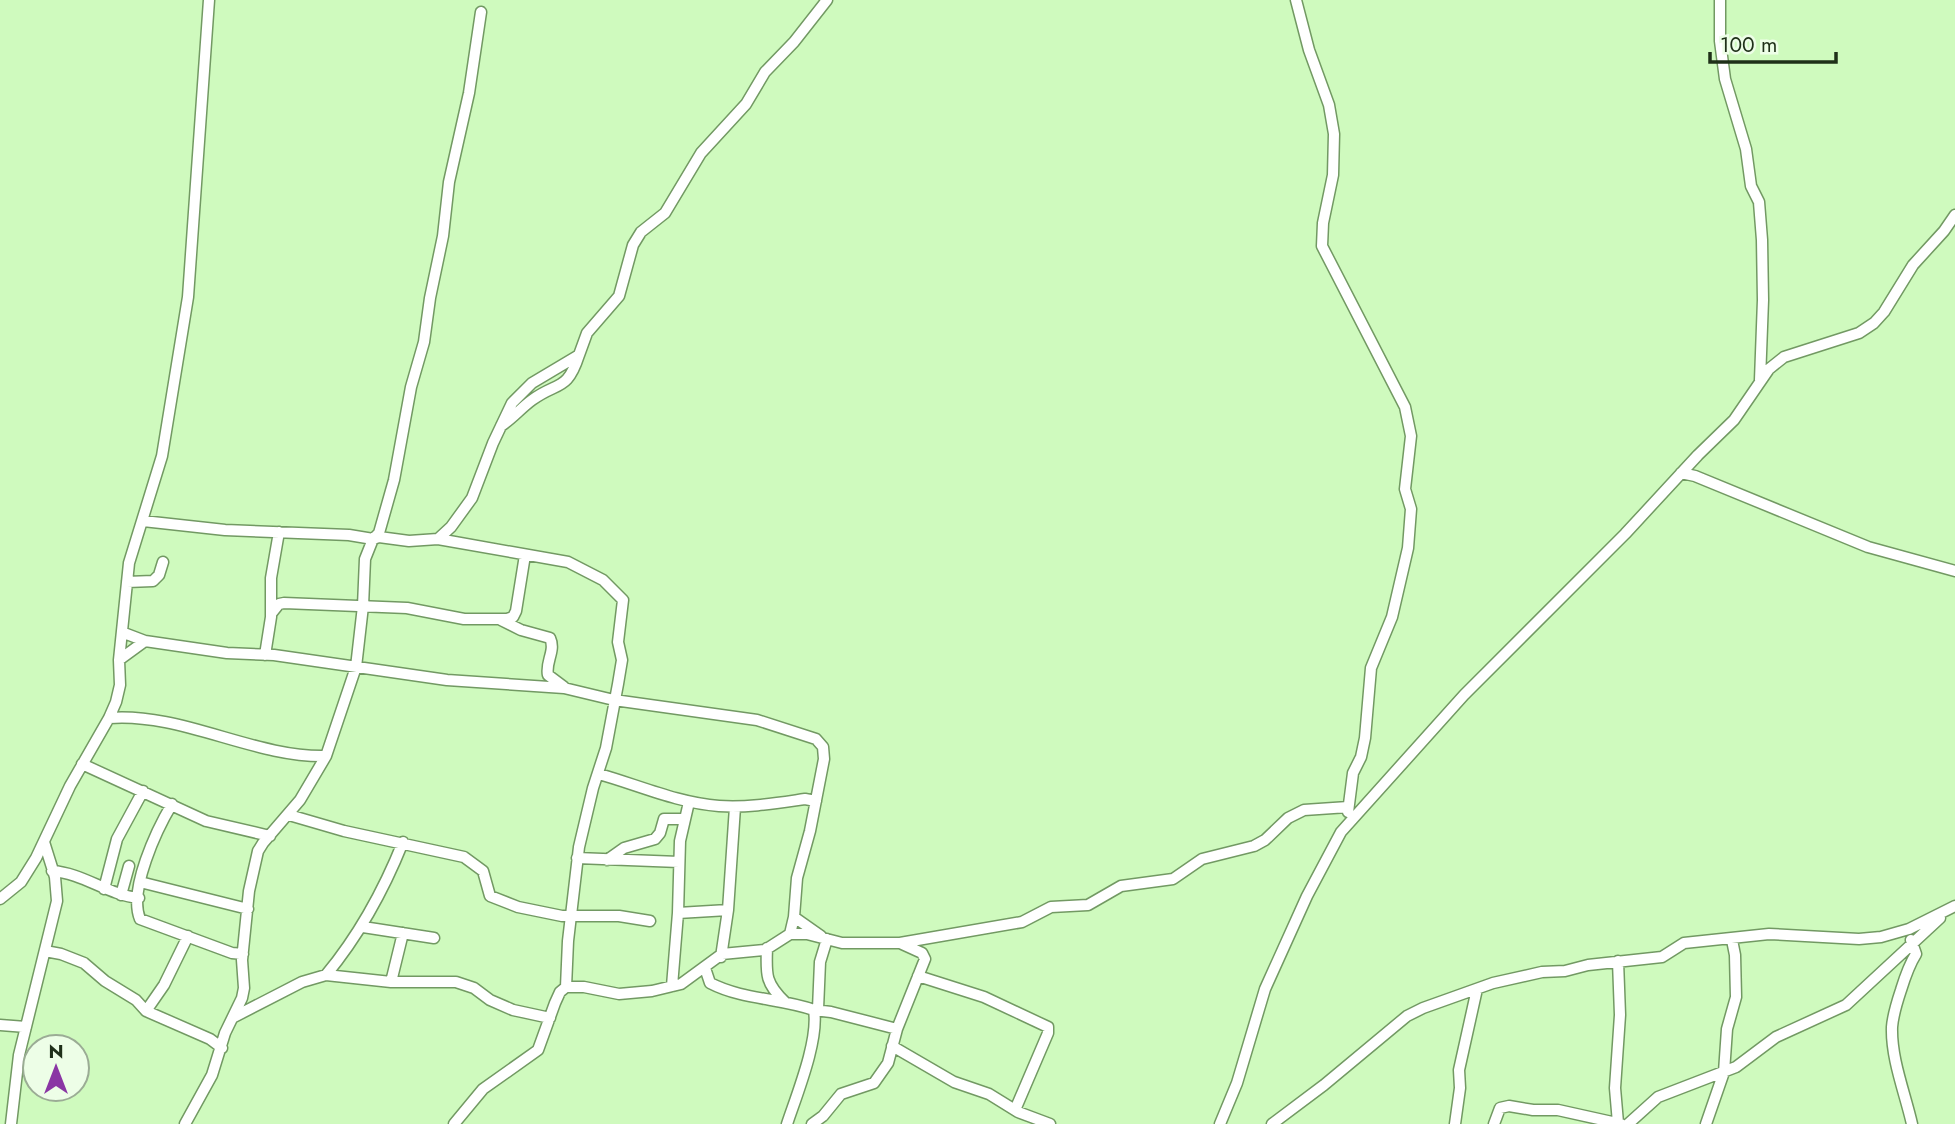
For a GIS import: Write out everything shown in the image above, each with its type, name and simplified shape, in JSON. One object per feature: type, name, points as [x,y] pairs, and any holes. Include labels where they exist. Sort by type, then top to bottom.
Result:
[{"type":"street","points":[[0,899],[21,882],[44,842],[82,764],[109,718],[120,685],[119,660],[130,563],[162,456],[188,296],[209,0]]},
{"type":"street","points":[[501,426],[535,397],[566,382],[587,334],[619,296],[633,245],[641,232],[665,213],[701,153],[746,104],[765,72],[794,42],[827,0]]},
{"type":"street","points":[[1296,0],[1309,50],[1329,104],[1334,134],[1333,175],[1323,223],[1322,246],[1405,407],[1411,436],[1405,489],[1411,509],[1408,548],[1392,617],[1370,668],[1369,711],[1361,757],[1353,773],[1347,827]]},
{"type":"street","points":[[1720,0],[1720,41],[1725,79],[1746,149],[1751,187],[1759,202],[1762,264],[1760,381]]},
{"type":"street","points":[[185,1124],[212,1075],[225,1033],[244,989],[243,954],[251,879],[258,851],[289,815],[326,756],[356,667],[365,559],[387,512],[411,387],[424,342],[443,236],[449,182],[468,93],[481,12]]},
{"type":"street","points":[[1220,1124],[1235,1091],[1258,1009],[1279,955],[1336,840],[1464,695],[1734,420],[1769,369],[1784,357],[1858,334],[1874,323],[1884,312],[1913,265],[1955,215]]},
{"type":"street","points":[[438,539],[451,527],[472,498],[512,403],[524,388],[579,355]]},
{"type":"street","points":[[1681,473],[1695,476],[1868,547],[1955,571]]},
{"type":"street","points":[[143,521],[225,530],[349,535],[409,541],[438,539],[568,562],[603,579],[622,597],[618,642],[622,660],[609,732],[587,807],[577,858],[566,986]]},
{"type":"street","points":[[265,655],[271,614],[271,578],[278,532]]},
{"type":"street","points":[[271,614],[282,603],[424,610],[464,619],[501,620],[513,617],[516,611],[525,555]]},
{"type":"street","points":[[127,582],[153,581],[159,575],[163,562]]},
{"type":"street","points":[[501,620],[522,630],[550,638],[552,649],[547,663],[548,675],[564,688]]},
{"type":"street","points":[[124,633],[145,641],[227,653],[265,655],[447,680],[496,681],[564,688],[614,700],[757,720],[816,739],[823,747],[824,759],[797,878],[790,934]]},
{"type":"street","points":[[119,660],[145,641]]},
{"type":"street","points":[[109,718],[140,717],[290,754],[326,756]]},
{"type":"street","points":[[82,764],[206,821],[270,835]]},
{"type":"street","points":[[598,774],[689,802],[735,807],[816,800]]},
{"type":"street","points":[[104,889],[117,839],[143,791]]},
{"type":"street","points":[[671,986],[678,913],[679,862],[684,819],[689,802]]},
{"type":"street","points":[[172,804],[148,852],[139,898],[140,919],[232,953],[243,954]]},
{"type":"street","points":[[721,957],[728,910],[735,807]]},
{"type":"street","points":[[454,1124],[484,1089],[538,1050],[560,992],[566,986],[574,985],[629,995],[681,984],[722,954],[754,952],[767,948],[790,934],[842,943],[900,943],[1022,922],[1056,906],[1088,905],[1121,886],[1172,879],[1202,859],[1254,846],[1265,840],[1288,818],[1304,810],[1348,807]]},
{"type":"street","points":[[289,815],[344,831],[464,857],[483,871],[488,894],[518,908],[571,917],[619,916],[650,921]]},
{"type":"street","points":[[607,860],[624,848],[654,839],[660,833],[664,819],[684,819]]},
{"type":"street","points":[[11,1124],[17,1063],[57,901],[44,842]]},
{"type":"street","points":[[326,975],[363,926],[387,882],[403,842]]},
{"type":"street","points":[[577,858],[679,862]]},
{"type":"street","points":[[121,895],[129,866]]},
{"type":"street","points":[[52,871],[65,872],[121,895],[139,898]]},
{"type":"street","points":[[141,882],[248,909]]},
{"type":"street","points":[[1272,1124],[1407,1016],[1425,1007],[1509,978],[1662,957],[1684,943],[1769,934],[1868,938],[1909,929],[1951,908]]},
{"type":"street","points":[[1628,1124],[1658,1097],[1742,1064],[1776,1037],[1846,1005],[1951,908]]},
{"type":"street","points":[[678,913],[728,910]]},
{"type":"street","points":[[794,917],[824,938]]},
{"type":"street","points":[[363,926],[434,939]]},
{"type":"street","points":[[1909,929],[1916,954],[1909,965],[1894,1012],[1892,1039],[1912,1124]]},
{"type":"street","points":[[391,982],[403,933]]},
{"type":"street","points":[[146,1011],[164,985],[188,936]]},
{"type":"street","points":[[787,1124],[811,1047],[824,938]]},
{"type":"street","points":[[1706,1124],[1724,1072],[1727,1030],[1736,994],[1732,940]]},
{"type":"street","points":[[812,1124],[823,1116],[842,1094],[876,1081],[890,1060],[897,1029],[925,959],[923,955],[900,943]]},
{"type":"street","points":[[767,948],[768,978],[772,988],[786,1002]]},
{"type":"street","points":[[45,951],[84,963],[105,981],[136,1000],[146,1011],[210,1039],[222,1048]]},
{"type":"street","points":[[1494,1124],[1500,1108],[1509,1106],[1532,1110],[1558,1110],[1620,1124],[1615,1088],[1620,1015],[1618,961]]},
{"type":"street","points":[[705,968],[710,982],[744,996],[786,1002],[897,1029]]},
{"type":"street","points":[[234,1017],[302,982],[326,975],[391,982],[456,982],[467,985],[501,1005],[550,1018]]},
{"type":"street","points":[[918,976],[984,997],[1048,1027],[1048,1033],[1015,1110]]},
{"type":"street","points":[[1455,1124],[1460,1088],[1459,1070],[1477,989]]},
{"type":"street","points":[[0,1025],[26,1027]]},
{"type":"street","points":[[892,1046],[946,1078],[989,1094],[1015,1110],[1050,1124]]}]
